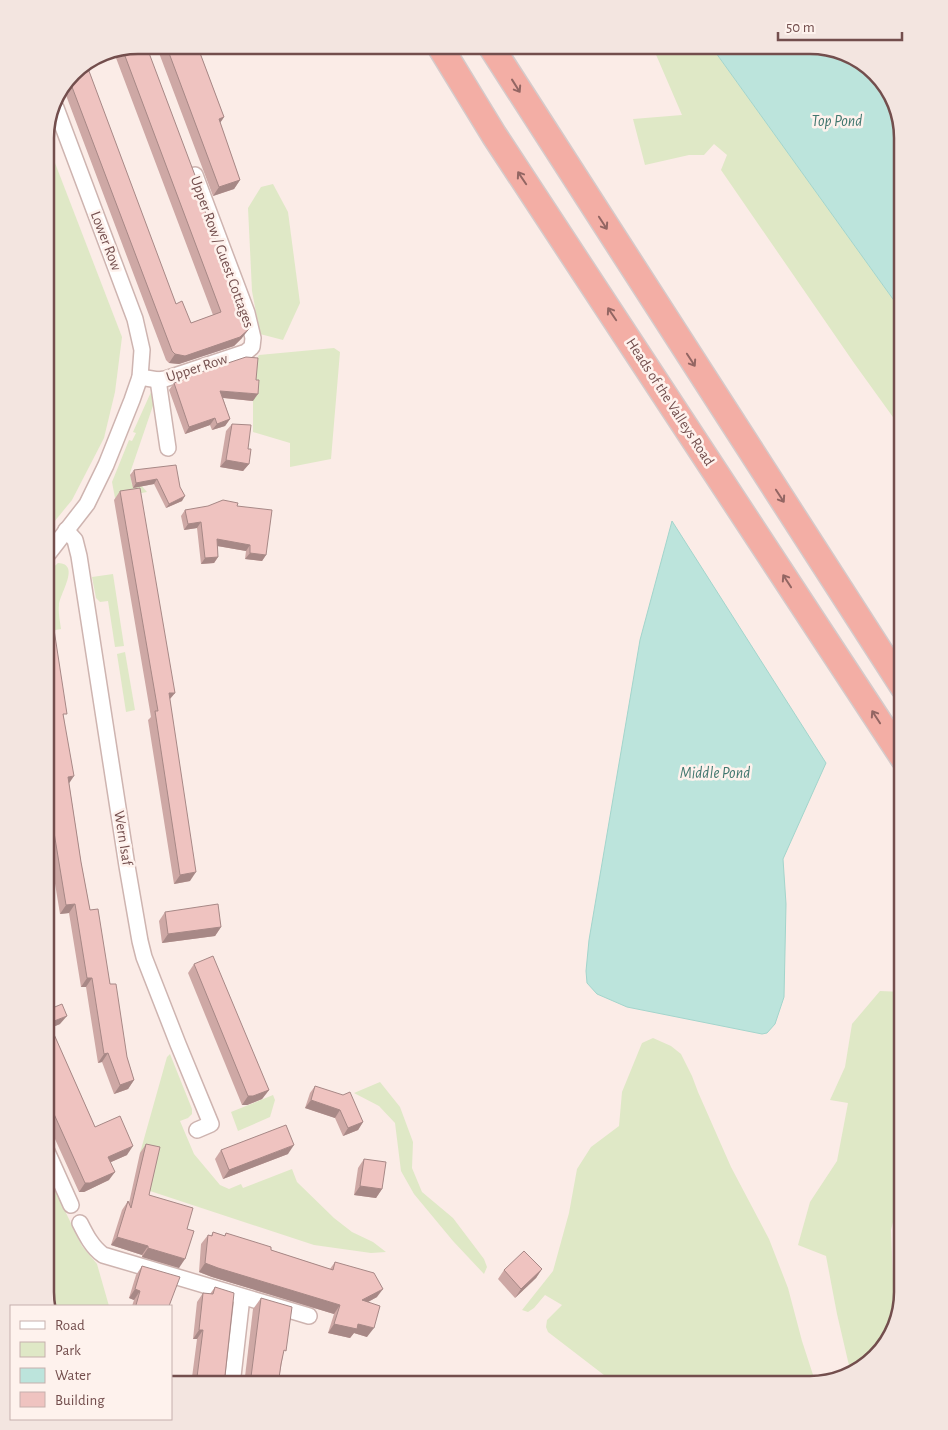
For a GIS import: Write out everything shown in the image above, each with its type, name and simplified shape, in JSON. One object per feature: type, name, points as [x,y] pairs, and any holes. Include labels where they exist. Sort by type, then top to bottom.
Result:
[{"type":"highway","name":"Heads of the Valleys Road","points":[[444,54],[494,135],[894,744]]},
{"type":"highway","points":[[496,54],[894,673]]},
{"type":"street","name":"Lower Row","points":[[54,546],[87,504],[106,465],[140,376],[142,350],[135,319],[58,113]]},
{"type":"street","name":"Upper Row / Guest Cottages","points":[[190,162],[247,313],[253,338],[252,347]]},
{"type":"street","name":"Upper Row","points":[[140,376],[158,380],[246,352],[252,347]]},
{"type":"street","points":[[158,380],[168,448]]},
{"type":"street","name":"Wern Isaf","points":[[66,530],[75,540],[79,556],[140,941],[144,957],[211,1124],[197,1130]]},
{"type":"street","points":[[54,1175],[71,1205]]},
{"type":"street","points":[[80,1224],[90,1241],[103,1255],[309,1316]]},
{"type":"street","points":[[233,1376],[242,1297]]},
{"type":"green space","points":[[656,54],[717,54],[894,300],[894,419],[721,170],[727,155],[714,144],[704,155],[689,155],[645,165],[633,119],[682,115]]},
{"type":"green space","points":[[54,160],[122,337],[115,392],[104,438],[72,500],[54,522]]},
{"type":"green space","points":[[273,184],[288,212],[300,303],[283,340],[260,334],[252,291],[248,208],[261,187]]},
{"type":"green space","points":[[334,348],[340,352],[331,459],[290,467],[290,443],[253,432],[253,365],[259,355]]},
{"type":"green space","points":[[154,391],[157,394],[130,473],[132,485],[140,484],[147,492],[115,498],[112,482],[129,440],[132,441],[136,433],[133,432],[151,392]]},
{"type":"green space","points":[[58,563],[65,565],[68,568],[69,574],[59,605],[61,629],[54,630],[54,567]]},
{"type":"green space","points":[[113,574],[124,646],[115,647],[108,601],[100,602],[96,598],[92,577]]},
{"type":"green space","points":[[125,652],[135,710],[126,712],[117,654]]},
{"type":"green space","points":[[880,991],[894,992],[894,1218],[891,1230],[894,1303],[888,1324],[877,1343],[870,1352],[849,1366],[826,1256],[798,1245],[810,1202],[837,1161],[848,1103],[830,1100],[845,1067],[852,1024]]},
{"type":"green space","points":[[653,1038],[671,1046],[681,1054],[731,1167],[769,1239],[788,1288],[813,1376],[605,1376],[548,1332],[546,1327],[547,1320],[562,1305],[545,1295],[528,1312],[522,1310],[553,1271],[569,1213],[577,1169],[591,1147],[619,1126],[622,1092],[642,1043]]},
{"type":"green space","points":[[170,1054],[192,1109],[192,1114],[188,1118],[180,1121],[194,1154],[220,1185],[229,1189],[241,1184],[243,1188],[292,1169],[297,1182],[334,1218],[352,1232],[373,1242],[386,1252],[371,1253],[314,1245],[147,1190],[140,1153],[167,1057]]},
{"type":"green space","points":[[380,1082],[400,1107],[413,1142],[412,1168],[422,1192],[453,1218],[484,1259],[487,1267],[484,1274],[453,1241],[414,1194],[401,1171],[395,1123],[379,1106],[354,1093]]},
{"type":"green space","points":[[273,1095],[275,1100],[270,1117],[238,1131],[231,1112]]},
{"type":"green space","points":[[54,1188],[82,1246],[97,1264],[109,1305],[55,1305]]},
{"type":"water","name":"Top Pond","points":[[717,54],[827,55],[847,62],[873,82],[888,106],[894,127],[894,300]]},
{"type":"water","name":"Middle Pond","points":[[672,521],[826,763],[783,859],[786,904],[784,997],[775,1024],[767,1033],[762,1034],[627,1007],[597,994],[587,983],[586,971],[589,940],[640,640]]},
{"type":"building","points":[[149,54],[202,194],[199,195],[249,329],[240,337],[185,356],[175,354],[172,351],[72,86],[89,70],[176,304],[182,301],[191,323],[221,312],[124,55]]},
{"type":"building","points":[[169,54],[200,54],[224,117],[219,119],[240,180],[219,187]]},
{"type":"building","points":[[246,357],[258,358],[256,380],[259,380],[258,394],[220,391],[230,419],[217,424],[215,418],[189,427],[174,383]]},
{"type":"building","points":[[232,424],[251,425],[248,449],[251,449],[249,464],[226,460]]},
{"type":"building","points":[[176,465],[180,487],[185,496],[169,504],[157,479],[136,483],[134,470]]},
{"type":"building","points":[[140,488],[175,693],[169,693],[196,872],[180,875],[155,711],[158,711],[120,491]]},
{"type":"building","points":[[223,500],[238,503],[237,506],[272,510],[266,555],[250,553],[250,545],[217,539],[218,557],[205,558],[201,522],[188,524],[185,510],[208,506]]},
{"type":"building","points":[[54,630],[67,714],[63,714],[74,776],[68,777],[81,862],[90,910],[98,909],[110,984],[116,984],[127,1057],[134,1080],[120,1085],[108,1053],[104,1054],[92,978],[87,978],[75,904],[66,905],[54,832]]},
{"type":"building","points":[[218,904],[221,927],[168,934],[165,912]]},
{"type":"building","points":[[213,956],[269,1090],[253,1096],[248,1096],[194,964]]},
{"type":"building","points":[[62,1004],[67,1016],[54,1021],[54,1007]]},
{"type":"building","points":[[54,1034],[95,1127],[120,1116],[133,1146],[108,1157],[115,1172],[90,1183],[85,1183],[54,1114]]},
{"type":"building","points":[[315,1086],[343,1095],[350,1092],[363,1122],[348,1128],[340,1110],[311,1100]]},
{"type":"building","points":[[286,1125],[294,1145],[229,1170],[221,1150]]},
{"type":"building","points":[[146,1144],[160,1147],[149,1195],[193,1208],[187,1229],[194,1231],[185,1259],[117,1237],[128,1201],[131,1208]]},
{"type":"building","points":[[364,1159],[386,1162],[382,1189],[360,1186]]},
{"type":"building","points":[[213,1232],[225,1236],[226,1233],[271,1247],[271,1250],[333,1270],[335,1262],[374,1273],[383,1289],[362,1300],[380,1306],[374,1328],[358,1324],[357,1329],[334,1324],[340,1305],[205,1263],[208,1235],[212,1236]]},
{"type":"building","points":[[524,1251],[542,1269],[521,1289],[504,1270]]},
{"type":"building","points":[[142,1266],[180,1277],[169,1305],[136,1305],[140,1291],[135,1289]]},
{"type":"building","points":[[215,1287],[234,1293],[225,1376],[197,1376],[203,1330],[199,1330],[203,1293],[213,1294]]},
{"type":"building","points":[[261,1298],[292,1307],[286,1351],[284,1350],[279,1376],[251,1376]]}]
